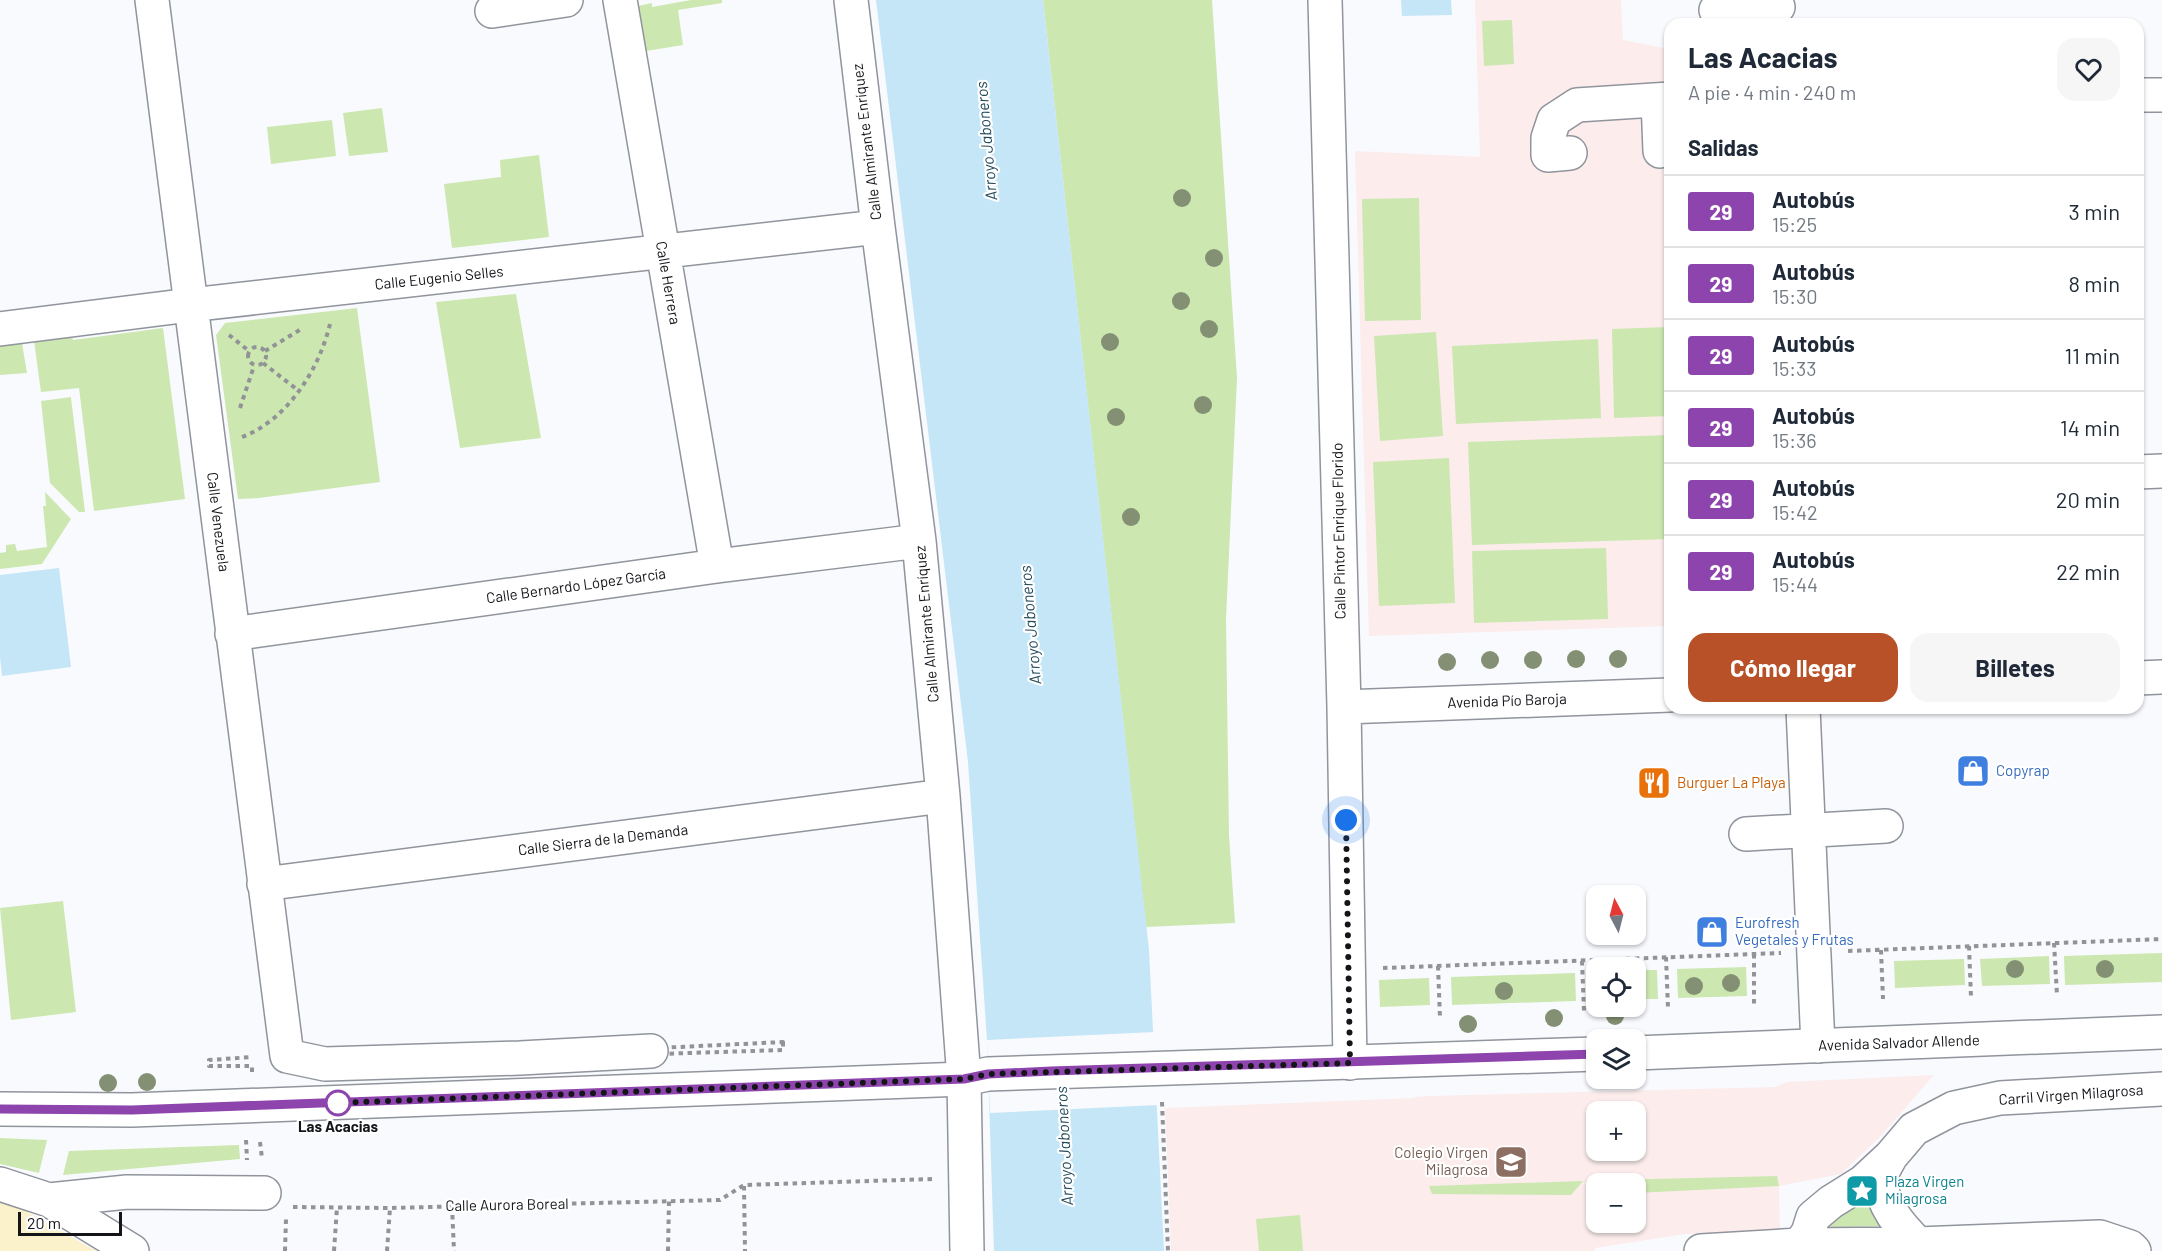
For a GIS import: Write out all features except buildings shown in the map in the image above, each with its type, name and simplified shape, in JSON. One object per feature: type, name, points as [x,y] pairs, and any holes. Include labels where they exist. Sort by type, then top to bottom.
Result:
[{"type":"street","name":"Calle Venezuela","points":[[152,0],[264,884],[272,1051]]},
{"type":"street","points":[[492,11],[566,0]]},
{"type":"street","name":"Calle Herrera","points":[[620,0],[717,566]]},
{"type":"street","name":"Calle Almirante Enríquez","points":[[850,0],[919,541],[943,796],[976,1076],[966,1177],[967,1251]]},
{"type":"street","name":"Calle Pintor Enrique Florido","points":[[1325,0],[1344,707],[1350,1063]]},
{"type":"street","points":[[1716,10],[1778,10]]},
{"type":"street","points":[[2144,95],[2162,95]]},
{"type":"street","points":[[1570,153],[1548,155],[1548,138],[1554,120],[1577,105],[1664,100],[1660,150]]},
{"type":"street","name":"Calle Eugenio Selles","points":[[0,329],[189,305],[878,227]]},
{"type":"street","points":[[2144,472],[2162,471]]},
{"type":"street","name":"Calle Bernardo López García","points":[[232,633],[717,566],[919,541]]},
{"type":"street","points":[[2144,678],[2162,677]]},
{"type":"street","name":"Avenida Pío Baroja","points":[[1344,707],[1664,695]]},
{"type":"street","points":[[1803,714],[1818,1046]]},
{"type":"street","name":"Calle Sierra de la Demanda","points":[[264,884],[943,796]]},
{"type":"street","points":[[1746,834],[1887,826]]},
{"type":"street","name":"Avenida Salvador Allende","points":[[1646,1053],[2162,1032]]},
{"type":"street","points":[[272,1051],[325,1064],[651,1051]]},
{"type":"street","points":[[0,1109],[132,1110],[976,1076],[1159,1080],[1350,1063],[1586,1054]]},
{"type":"street","name":"Carril Virgen Milagrosa","points":[[1891,1156],[1914,1129],[1954,1108],[2000,1098],[2162,1089]]},
{"type":"street","points":[[1891,1156],[1881,1177],[1886,1200],[1898,1223],[1918,1244]]},
{"type":"street","points":[[1799,1245],[1808,1233],[1814,1217],[1831,1202],[1863,1182],[1891,1156]]},
{"type":"street","points":[[0,1184],[49,1200],[132,1251]]},
{"type":"street","points":[[49,1200],[127,1192],[275,1200]]},
{"type":"street","points":[[1701,1251],[1799,1245],[1918,1244],[2100,1237],[2136,1241]]},
{"type":"path","points":[[237,438],[256,431],[272,419],[299,391],[315,367],[331,319]]},
{"type":"path","points":[[221,328],[249,351]]},
{"type":"path","points":[[265,351],[304,328]]},
{"type":"path","points":[[259,347],[265,351],[266,357],[263,363],[254,366],[247,357],[249,351],[259,347]]},
{"type":"path","points":[[263,363],[299,391]]},
{"type":"path","points":[[237,418],[254,366]]},
{"type":"path","points":[[1380,968],[2162,939]]},
{"type":"path","points":[[2054,943],[2057,994]]},
{"type":"path","points":[[1969,946],[1971,997]]},
{"type":"path","points":[[1881,950],[1883,999]]},
{"type":"path","points":[[1754,954],[1754,1005]]},
{"type":"path","points":[[1666,957],[1668,1008]]},
{"type":"path","points":[[1582,961],[1584,1012]]},
{"type":"path","points":[[1438,966],[1440,1018]]},
{"type":"path","points":[[651,1051],[658,1048],[783,1042],[783,1050]]},
{"type":"path","points":[[252,1082],[252,1066],[209,1066],[209,1060],[272,1051]]},
{"type":"path","points":[[1159,1080],[1168,1251]]},
{"type":"path","name":"Calle Aurora Boreal","points":[[275,1200],[337,1207],[390,1208],[720,1200],[744,1185],[966,1177]]},
{"type":"path","points":[[744,1185],[745,1251]]},
{"type":"path","points":[[275,1200],[285,1251]]},
{"type":"path","points":[[668,1251],[669,1201]]},
{"type":"path","points":[[452,1206],[454,1251]]},
{"type":"path","points":[[334,1251],[337,1207]]},
{"type":"path","points":[[387,1251],[390,1208]]},
{"type":"shaded area","points":[[1475,0],[1621,0],[1623,40],[1664,48],[1664,626],[1369,636],[1355,151],[1480,157]]},
{"type":"shaded area","name":"Colegio Virgen Milagrosa","points":[[1934,1075],[1880,1137],[1841,1174],[1779,1186],[1780,1232],[1685,1234],[1595,1248],[1595,1251],[1171,1251],[1165,1108],[1429,1096],[1775,1087],[1787,1082]]},
{"type":"green space","points":[[691,0],[722,0],[722,3],[678,10],[683,45],[646,51],[638,6],[652,3],[652,7]]},
{"type":"green space","points":[[1043,0],[1212,0],[1237,378],[1226,619],[1229,835],[1235,923],[1146,927]]},
{"type":"green space","points":[[1512,20],[1514,64],[1484,66],[1482,21]]},
{"type":"green space","points":[[382,108],[388,152],[349,156],[343,113]]},
{"type":"green space","points":[[332,120],[336,156],[271,164],[267,127]]},
{"type":"green space","points":[[539,155],[549,237],[452,248],[444,184],[501,177],[500,160]]},
{"type":"green space","points":[[1419,198],[1421,320],[1365,321],[1362,199]]},
{"type":"green space","points":[[516,294],[541,438],[460,448],[436,302]]},
{"type":"green space","points":[[357,308],[380,482],[238,499],[216,335],[225,323]]},
{"type":"green space","points":[[1664,327],[1664,416],[1614,418],[1612,329]]},
{"type":"green space","points":[[163,328],[185,499],[94,511],[79,388],[41,392],[34,341],[72,337],[73,340]]},
{"type":"green space","points":[[1436,332],[1443,436],[1380,441],[1374,336]]},
{"type":"green space","points":[[1598,339],[1601,418],[1456,424],[1452,346]]},
{"type":"green space","points":[[22,343],[27,373],[0,375],[0,346]]},
{"type":"green space","points":[[71,397],[85,512],[79,512],[50,483],[41,401]]},
{"type":"green space","points":[[1664,435],[1664,539],[1472,545],[1468,442]]},
{"type":"green space","points":[[1449,458],[1455,603],[1379,606],[1373,462]]},
{"type":"green space","points":[[45,492],[71,519],[42,564],[0,569],[0,553],[6,552],[6,545],[15,544],[17,551],[47,547],[43,506],[46,506]]},
{"type":"green space","points":[[1606,548],[1608,619],[1474,623],[1472,551]]},
{"type":"green space","points":[[63,901],[76,1012],[11,1020],[0,908]]},
{"type":"green space","points":[[2162,953],[2162,982],[2065,985],[2064,956]]},
{"type":"green space","points":[[2049,956],[2050,984],[1982,986],[1980,959]]},
{"type":"green space","points":[[1964,959],[1965,985],[1895,988],[1894,961]]},
{"type":"green space","points":[[1746,967],[1747,996],[1678,998],[1677,969]]},
{"type":"green space","points":[[1646,970],[1657,970],[1658,999],[1646,999]]},
{"type":"green space","points":[[1575,973],[1576,1001],[1452,1005],[1451,977]]},
{"type":"green space","points":[[1429,978],[1430,1005],[1380,1007],[1379,980]]},
{"type":"green space","points":[[0,1138],[47,1140],[39,1173],[0,1164]]},
{"type":"green space","points":[[239,1145],[240,1159],[63,1175],[69,1151]]},
{"type":"green space","points":[[1777,1176],[1779,1186],[1646,1192],[1646,1179]]},
{"type":"green space","points":[[1583,1181],[1571,1195],[1432,1194],[1429,1186]]},
{"type":"green space","points":[[1871,1192],[1884,1226],[1831,1227],[1830,1222]]},
{"type":"green space","points":[[1300,1215],[1303,1251],[1259,1251],[1256,1219]]},
{"type":"sand","points":[[0,1201],[13,1204],[96,1251],[0,1251]]},
{"type":"water","name":"Arroyo Jaboneros","points":[[876,0],[1043,0],[1149,950],[1164,1251],[994,1251],[987,1040],[968,762]]},
{"type":"water","points":[[1401,0],[1451,0],[1452,15],[1402,16]]},
{"type":"water","points":[[59,568],[71,667],[2,676],[0,575]]},
{"type":"pier","points":[[1155,1032],[1158,1105],[990,1113],[987,1040]]},
{"type":"bus line","name":"29","points":[[0,1109],[132,1110],[336,1103],[964,1079],[988,1074],[1136,1068],[1586,1054]]},
{"type":"place","name":"Copyrap","points":[[1973,771]]},
{"type":"place","name":"Burguer La Playa","points":[[1654,783]]},
{"type":"place","name":"Eurofresh Vegetales y Frutas","points":[[1712,932]]},
{"type":"place","name":"Las Acacias","points":[[338,1103]]},
{"type":"place","name":"Colegio Virgen Milagrosa","points":[[1511,1162]]},
{"type":"place","name":"Plaza Virgen Milagrosa","points":[[1862,1191]]},
{"type":"route","points":[[338,1103],[336,1103],[964,1079],[988,1074],[1051,1071],[1350,1063],[1346,820]]}]
